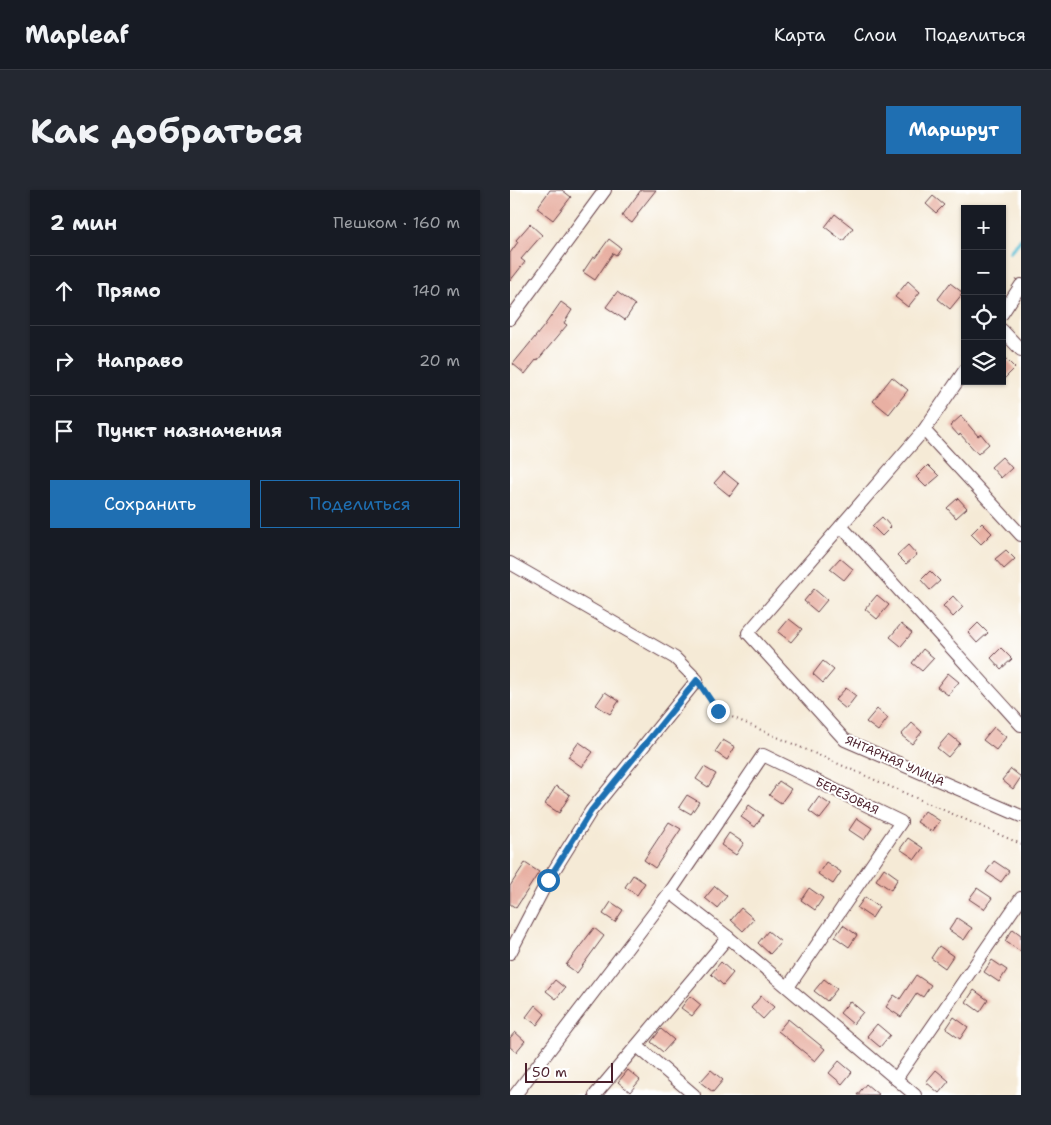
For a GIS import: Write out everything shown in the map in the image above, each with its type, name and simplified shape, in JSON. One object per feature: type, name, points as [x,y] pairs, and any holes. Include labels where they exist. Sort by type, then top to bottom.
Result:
[{"type":"street","points":[[510,319],[605,190]]},
{"type":"street","points":[[1006,308],[1021,285]]},
{"type":"street","points":[[1006,334],[1021,350]]},
{"type":"street","points":[[961,376],[924,430],[841,526],[1021,725]]},
{"type":"street","points":[[924,430],[1021,536]]},
{"type":"street","name":"ЯНТАРНАЯ УЛИЦА","points":[[841,526],[748,633],[845,740],[1021,816]]},
{"type":"street","points":[[510,563],[675,658],[697,680],[591,811],[548,880],[510,953]]},
{"type":"street","name":"БЕРЕЗОВАЯ","points":[[515,1095],[670,892],[763,755],[901,822],[788,987]]},
{"type":"street","points":[[670,892],[728,937],[915,1095]]},
{"type":"street","points":[[896,1079],[1021,898]]},
{"type":"street","points":[[595,1095],[728,937]]},
{"type":"street","points":[[637,1046],[694,1095]]},
{"type":"path","points":[[697,680],[718,711],[1021,844]]},
{"type":"building","points":[[550,190],[562,190],[571,197],[553,220],[537,208]]},
{"type":"building","points":[[641,190],[656,190],[632,223],[622,216]]},
{"type":"building","points":[[933,196],[944,205],[936,213],[926,204]]},
{"type":"building","points":[[835,214],[853,228],[843,241],[825,227]]},
{"type":"building","points":[[530,224],[542,235],[521,259],[525,262],[510,281],[510,253],[518,242],[516,240]]},
{"type":"building","points":[[609,239],[621,248],[616,255],[613,253],[595,280],[583,272]]},
{"type":"building","points":[[908,281],[920,292],[908,307],[895,297]]},
{"type":"building","points":[[950,283],[961,291],[961,295],[950,309],[938,299]]},
{"type":"building","points":[[617,292],[635,305],[625,320],[606,307]]},
{"type":"building","points":[[561,302],[572,310],[564,323],[567,325],[525,374],[513,364]]},
{"type":"building","points":[[1006,359],[1015,368],[1006,377]]},
{"type":"building","points":[[892,377],[908,390],[889,414],[873,401]]},
{"type":"building","points":[[961,416],[978,436],[981,434],[989,444],[978,454],[950,426]]},
{"type":"building","points":[[1002,457],[1012,468],[1001,478],[991,467]]},
{"type":"building","points":[[928,465],[939,476],[926,487],[916,477]]},
{"type":"building","points":[[724,472],[739,484],[730,496],[714,483]]},
{"type":"building","points":[[958,498],[967,508],[956,518],[947,508]]},
{"type":"building","points":[[882,517],[891,527],[882,536],[872,526]]},
{"type":"building","points":[[982,523],[992,533],[981,544],[971,534]]},
{"type":"building","points":[[908,545],[917,555],[906,564],[897,555]]},
{"type":"building","points":[[1006,550],[1015,559],[1004,569],[995,559]]},
{"type":"building","points":[[840,558],[853,569],[844,580],[830,569]]},
{"type":"building","points":[[930,571],[940,581],[930,590],[921,580]]},
{"type":"building","points":[[814,589],[827,600],[817,612],[804,601]]},
{"type":"building","points":[[877,595],[889,605],[877,619],[865,609]]},
{"type":"building","points":[[953,596],[963,607],[953,617],[943,606]]},
{"type":"building","points":[[789,619],[802,629],[791,642],[778,632]]},
{"type":"building","points":[[978,623],[988,633],[977,643],[968,633]]},
{"type":"building","points":[[901,624],[912,633],[901,646],[890,637]]},
{"type":"building","points":[[1001,648],[1012,659],[1001,669],[991,658]]},
{"type":"building","points":[[923,649],[934,658],[922,671],[912,663]]},
{"type":"building","points":[[823,661],[834,670],[823,683],[813,674]]},
{"type":"building","points":[[948,673],[959,682],[948,695],[937,687]]},
{"type":"building","points":[[846,688],[856,696],[846,709],[835,700]]},
{"type":"building","points":[[605,692],[619,701],[610,714],[596,705]]},
{"type":"building","points":[[877,709],[888,718],[878,731],[866,722]]},
{"type":"building","points":[[912,723],[922,732],[912,744],[901,735]]},
{"type":"building","points":[[994,727],[1006,737],[996,750],[983,740]]},
{"type":"building","points":[[949,734],[960,743],[948,757],[937,748]]},
{"type":"building","points":[[723,740],[735,747],[727,760],[715,752]]},
{"type":"building","points":[[579,742],[593,752],[582,767],[568,757]]},
{"type":"building","points":[[704,767],[716,774],[708,787],[696,779]]},
{"type":"building","points":[[1011,769],[1021,777],[1013,789],[1002,780]]},
{"type":"building","points":[[779,781],[791,789],[781,803],[769,795]]},
{"type":"building","points":[[556,786],[570,795],[559,813],[545,804]]},
{"type":"building","points":[[687,795],[699,802],[691,814],[679,807]]},
{"type":"building","points":[[819,797],[831,805],[820,819],[809,811]]},
{"type":"building","points":[[749,805],[763,815],[755,827],[741,817]]},
{"type":"building","points":[[925,811],[940,821],[932,832],[917,822]]},
{"type":"building","points":[[857,818],[872,828],[864,840],[849,830]]},
{"type":"building","points":[[669,822],[681,829],[655,868],[644,860]]},
{"type":"building","points":[[729,833],[744,843],[736,855],[721,845]]},
{"type":"building","points":[[908,838],[923,848],[915,859],[900,849]]},
{"type":"building","points":[[994,861],[1009,871],[1001,882],[986,872]]},
{"type":"building","points":[[826,862],[841,872],[833,884],[818,874]]},
{"type":"building","points":[[525,863],[539,872],[516,908],[510,904],[510,886]]},
{"type":"building","points":[[884,868],[898,878],[891,890],[876,880]]},
{"type":"building","points":[[633,875],[645,883],[637,895],[625,887]]},
{"type":"building","points":[[715,886],[727,896],[717,908],[705,898]]},
{"type":"building","points":[[809,888],[823,898],[815,910],[801,900]]},
{"type":"building","points":[[977,888],[992,898],[984,909],[969,899]]},
{"type":"building","points":[[865,897],[879,907],[872,918],[857,908]]},
{"type":"building","points":[[611,902],[623,910],[615,922],[603,914]]},
{"type":"building","points":[[741,908],[754,919],[743,931],[731,920]]},
{"type":"building","points":[[957,918],[972,928],[964,940],[949,930]]},
{"type":"building","points":[[843,925],[857,935],[849,947],[835,937]]},
{"type":"building","points":[[594,928],[604,936],[577,973],[566,965]]},
{"type":"building","points":[[1013,929],[1021,935],[1021,952],[1005,941]]},
{"type":"building","points":[[768,931],[781,942],[770,954],[758,943]]},
{"type":"building","points":[[939,946],[953,956],[945,968],[931,958]]},
{"type":"building","points":[[992,960],[1007,970],[999,982],[984,972]]},
{"type":"building","points":[[721,962],[733,973],[723,985],[711,974]]},
{"type":"building","points":[[916,975],[931,985],[923,997],[917,993],[901,1017],[886,1007],[894,995],[900,999]]},
{"type":"building","points":[[824,979],[837,989],[827,1001],[814,991]]},
{"type":"building","points":[[555,980],[565,988],[556,999],[546,991]]},
{"type":"building","points":[[974,990],[988,1000],[980,1012],[966,1002]]},
{"type":"building","points":[[690,996],[701,1005],[692,1016],[681,1008]]},
{"type":"building","points":[[761,996],[774,1007],[763,1019],[751,1008]]},
{"type":"building","points":[[850,1001],[863,1012],[853,1024],[840,1013]]},
{"type":"building","points":[[535,1005],[545,1014],[537,1025],[526,1017]]},
{"type":"building","points":[[954,1017],[968,1027],[960,1039],[946,1029]]},
{"type":"building","points":[[788,1019],[825,1049],[815,1061],[778,1031]]},
{"type":"building","points":[[877,1024],[890,1035],[880,1047],[867,1036]]},
{"type":"building","points":[[661,1029],[674,1040],[663,1052],[651,1042]]},
{"type":"building","points":[[515,1032],[525,1041],[516,1052],[510,1047],[510,1038]]},
{"type":"building","points":[[839,1061],[852,1072],[842,1084],[829,1073]]},
{"type":"building","points":[[628,1070],[640,1080],[630,1092],[618,1082]]},
{"type":"building","points":[[711,1070],[723,1080],[713,1092],[700,1082]]},
{"type":"building","points":[[936,1070],[949,1081],[939,1093],[926,1082]]},
{"type":"building","points":[[866,1084],[879,1095],[857,1095]]},
{"type":"waterway","points":[[1010,252],[1021,239]]},
{"type":"route","points":[[548,880],[591,811],[697,680],[718,711]]}]
